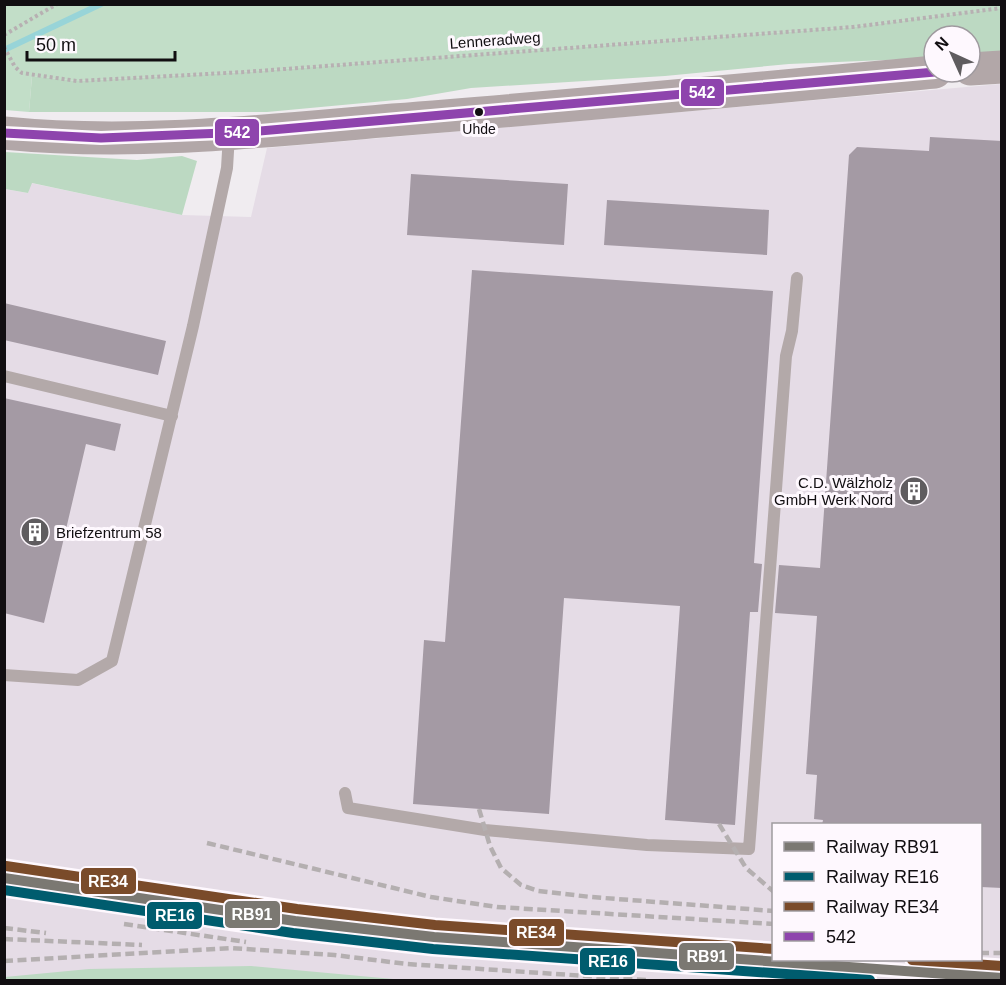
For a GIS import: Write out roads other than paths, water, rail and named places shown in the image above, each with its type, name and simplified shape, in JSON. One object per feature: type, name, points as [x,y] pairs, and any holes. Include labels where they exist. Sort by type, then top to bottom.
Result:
[{"type":"street","points":[[982,68],[1002,67]]},
{"type":"street","points":[[4,133],[164,137],[229,134],[600,104],[922,73]]},
{"type":"lane","points":[[4,675],[78,680],[112,661],[172,416],[227,168],[229,134]]},
{"type":"lane","points":[[345,793],[348,808],[485,830],[647,845],[749,849],[786,356],[792,332],[797,278]]},
{"type":"lane","points":[[4,376],[172,416]]},
{"type":"waterway","points":[[4,50],[101,4]]},
{"type":"railway","points":[[479,809],[490,846],[501,868],[521,885],[538,891],[772,911]]},
{"type":"railway","points":[[719,824],[746,868],[772,890]]},
{"type":"railway","points":[[207,843],[431,897],[497,907],[772,924]]},
{"type":"railway","points":[[124,924],[246,942]]},
{"type":"railway","points":[[4,928],[46,933]]},
{"type":"railway","points":[[4,939],[142,945]]},
{"type":"railway","points":[[4,961],[231,948],[334,955],[407,964],[646,980]]},
{"type":"railway","points":[[982,953],[1002,953]]},
{"type":"railway","points":[[680,956],[772,957]]},
{"type":"rail line","name":"RE34","points":[[6,866],[297,909],[435,925],[772,949]]},
{"type":"rail line","name":"RB91","points":[[4,878],[295,921],[434,937],[1002,978]]},
{"type":"rail line","name":"RE16","points":[[4,890],[293,933],[433,949],[870,980]]},
{"type":"rail line","name":"RE34","points":[[927,961],[1002,966]]},
{"type":"place","name":"Uhde","points":[[479,112]]},
{"type":"place","name":"C.D. Wälzholz GmbH Werk Nord","points":[[914,491]]},
{"type":"place","name":"Briefzentrum 58","points":[[35,532]]}]
